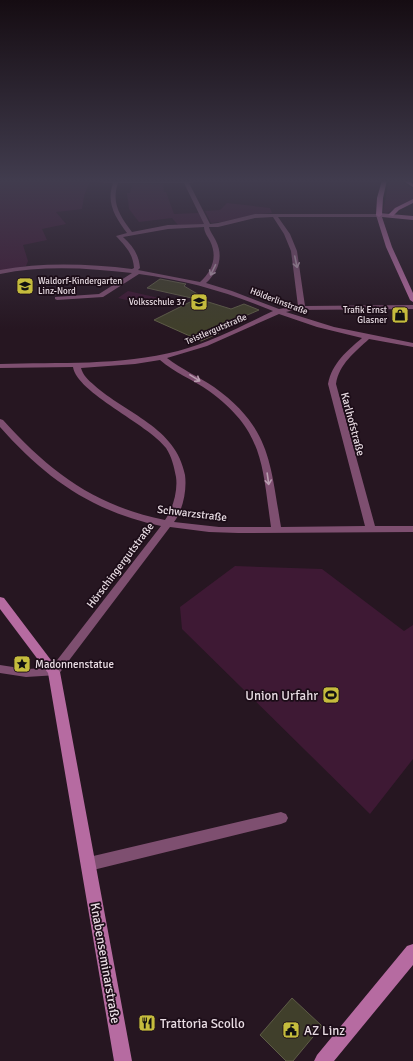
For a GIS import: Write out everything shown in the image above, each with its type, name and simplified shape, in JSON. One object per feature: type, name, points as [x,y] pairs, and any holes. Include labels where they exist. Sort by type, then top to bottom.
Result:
[{"type":"main road","points":[[384,230],[389,247],[410,286],[413,300]]},
{"type":"main road","name":"Knabenseminarstraße","points":[[0,601],[54,672],[123,1061]]},
{"type":"main road","points":[[323,1061],[413,952]]},
{"type":"street","points":[[127,230],[131,234]]},
{"type":"street","points":[[57,298],[101,296],[136,271],[137,268],[134,253],[119,236],[155,230]]},
{"type":"street","points":[[201,284],[214,270],[217,259],[216,246],[206,230]]},
{"type":"street","points":[[284,230],[294,250],[302,307]]},
{"type":"street","name":"Hölderlinstraße","points":[[0,272],[30,267],[96,268],[136,271],[201,284],[244,297],[318,325],[413,345]]},
{"type":"street","name":"Teistlergutstraße","points":[[0,366],[77,366],[120,364],[162,357],[205,344],[280,311],[302,307],[413,307]]},
{"type":"street","name":"Karlhofstraße","points":[[368,336],[340,363],[334,374],[332,384],[371,529]]},
{"type":"street","points":[[162,357],[166,361],[211,388],[232,405],[253,431],[262,451],[266,466],[276,530]]},
{"type":"street","name":"Hörschingergutstraße","points":[[54,672],[174,513],[181,486],[181,473],[166,442],[156,433],[90,386],[79,373],[77,366]]},
{"type":"street","name":"Schwarzstraße","points":[[0,422],[22,448],[80,493],[118,511],[166,524],[208,529],[413,529]]},
{"type":"street","points":[[0,669],[26,673],[54,672]]},
{"type":"street","points":[[89,864],[281,818]]},
{"type":"shaded area","points":[[0,230],[42,230],[47,240],[23,245],[28,261],[26,266],[0,271]]},
{"type":"shaded area","points":[[128,291],[159,298],[148,305],[118,298]]},
{"type":"shaded area","name":"Union Urfahr","points":[[235,566],[322,569],[404,631],[413,625],[413,759],[370,814],[182,629],[180,607]]},
{"type":"building","points":[[160,279],[186,284],[184,286],[206,299],[205,301],[231,309],[244,304],[259,310],[213,330],[219,333],[201,341],[154,320],[196,299],[147,288]]},
{"type":"building","name":"AZ Linz","points":[[292,998],[322,1026],[293,1061],[286,1061],[260,1035]]},
{"type":"place","name":"Waldorf-Kindergarten Linz-Nord","points":[[25,286]]},
{"type":"place","name":"Volksschule 37","points":[[199,302]]},
{"type":"place","name":"Trafik Ernst Glasner","points":[[400,315]]},
{"type":"place","name":"Madonnenstatue","points":[[22,664]]},
{"type":"place","name":"Union Urfahr","points":[[331,695]]},
{"type":"place","name":"Trattoria Scollo","points":[[147,1023]]},
{"type":"place","name":"AZ Linz","points":[[291,1030]]}]
